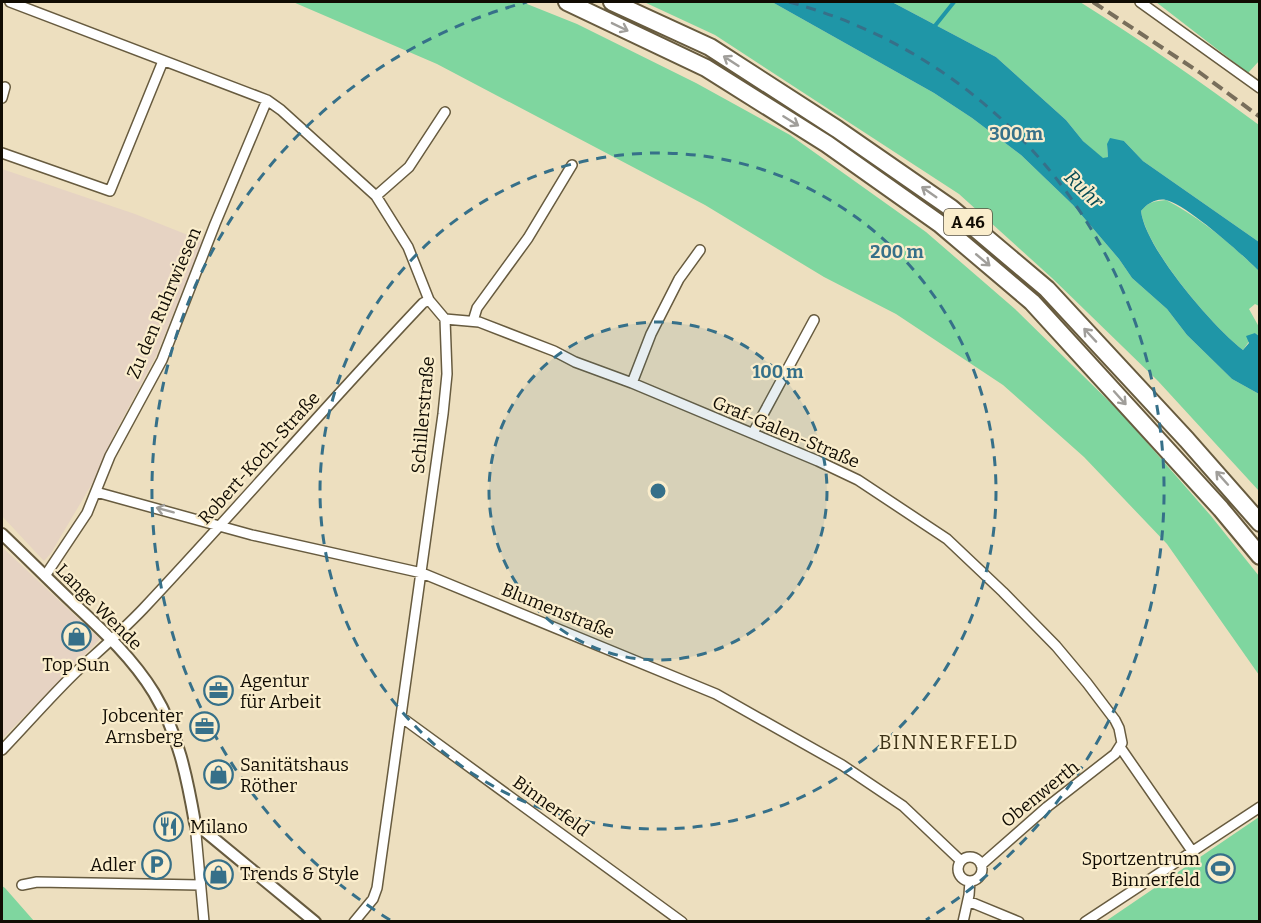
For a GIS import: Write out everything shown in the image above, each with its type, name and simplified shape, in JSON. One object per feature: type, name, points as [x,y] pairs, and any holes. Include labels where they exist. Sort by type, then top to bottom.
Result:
[{"type":"highway","name":"A 46","points":[[567,2],[706,68],[827,144],[940,224],[1032,302],[1214,502],[1260,556]]},
{"type":"highway","name":"A 46","points":[[612,2],[710,47],[837,129],[951,208],[1047,289],[1187,440],[1260,523]]},
{"type":"street","points":[[10,2],[267,100],[306,131],[376,196],[408,247],[429,300],[444,318]]},
{"type":"street","points":[[1140,2],[1260,88]]},
{"type":"street","points":[[2,153],[110,191],[162,61]]},
{"type":"street","points":[[2,98],[5,87]]},
{"type":"street","name":"Zu den Ruhrwiesen","points":[[45,576],[87,513],[110,456],[162,360],[267,100]]},
{"type":"street","points":[[376,196],[409,167],[445,112]]},
{"type":"street","points":[[473,321],[477,308],[528,238],[572,165]]},
{"type":"street","points":[[632,383],[651,334],[679,279],[700,250]]},
{"type":"street","name":"Robert-Koch-Straße","points":[[2,750],[76,672],[113,640],[221,525],[370,359],[423,303],[429,300]]},
{"type":"street","name":"Graf-Galen-Straße","points":[[444,318],[473,321],[554,351],[575,362],[753,433],[849,475],[909,513],[956,547],[1046,636],[1087,683],[1119,728],[1122,736],[1120,747]]},
{"type":"street","name":"Schillerstraße","points":[[354,921],[373,899],[377,888],[423,573],[444,404],[447,374],[444,318]]},
{"type":"street","points":[[753,433],[814,320]]},
{"type":"street","name":"Blumenstraße","points":[[96,492],[252,535],[423,573],[716,693],[842,765],[903,806],[961,861]]},
{"type":"street","name":"Lange Wende","points":[[2,534],[113,640],[148,684],[166,718],[186,770],[195,823],[204,921]]},
{"type":"street","name":"Binnerfeld","points":[[401,717],[682,921]]},
{"type":"street","points":[[1120,747],[1192,851]]},
{"type":"street","name":"Obenwerth","points":[[970,881],[980,876],[981,865],[1047,807],[1115,754],[1120,747]]},
{"type":"street","points":[[1085,921],[1260,807]]},
{"type":"street","points":[[195,823],[315,921]]},
{"type":"street","points":[[961,861],[970,857],[975,858],[981,865]]},
{"type":"street","name":"Obenwerth","points":[[961,861],[959,874],[970,881]]},
{"type":"street","name":"Obenwerth","points":[[963,921],[970,881]]},
{"type":"street","points":[[22,885],[37,882],[200,885]]},
{"type":"street","points":[[968,902],[1019,921]]},
{"type":"shaded area","points":[[2,169],[135,214],[203,241],[156,356],[114,435],[93,482],[44,561],[2,516]]},
{"type":"shaded area","points":[[2,547],[100,639],[2,739]]},
{"type":"green space","points":[[293,2],[522,2],[577,24],[696,83],[790,135],[926,232],[1015,309],[1123,415],[1211,516],[1259,576],[1259,675],[1167,544],[1084,457],[1003,385],[896,314],[824,277],[705,205],[437,64]]},
{"type":"green space","points":[[644,2],[772,2],[934,93],[1021,155],[1073,205],[1119,259],[1132,278],[1167,309],[1187,335],[1232,379],[1259,394],[1259,491],[1158,381],[1052,278],[959,194],[715,35]]},
{"type":"green space","points":[[892,2],[1080,2],[1126,31],[1259,125],[1259,242],[1143,161],[1124,141],[1107,144],[1108,157],[1103,159],[1083,141],[1066,120],[996,57]]},
{"type":"green space","points":[[1156,2],[1259,2],[1259,61],[1248,73]]},
{"type":"green space","points":[[1166,200],[1215,232],[1259,271],[1259,306],[1255,304],[1249,309],[1259,327],[1259,336],[1255,333],[1243,350],[1199,306],[1155,246],[1141,211],[1152,202]]},
{"type":"green space","name":"Sportzentrum Binnerfeld","points":[[1259,817],[1259,921],[1106,921]]},
{"type":"green space","points":[[2,886],[5,888],[34,921],[2,921]]},
{"type":"water","name":"Ruhr","points":[[772,2],[892,2],[996,57],[1066,120],[1083,141],[1103,158],[1108,157],[1107,144],[1110,138],[1124,141],[1143,161],[1259,242],[1259,271],[1214,231],[1175,204],[1159,200],[1149,204],[1141,211],[1145,227],[1167,265],[1215,324],[1243,350],[1249,343],[1246,336],[1255,333],[1259,336],[1259,394],[1232,379],[1187,335],[1167,309],[1132,278],[1119,259],[1073,205],[1021,155],[934,93]]},
{"type":"waterway","points":[[934,27],[954,2]]},
{"type":"railway","points":[[1093,2],[1199,72],[1260,117]]},
{"type":"place","name":"Top Sun","points":[[76,636]]},
{"type":"place","name":"Agentur für Arbeit","points":[[219,691]]},
{"type":"place","name":"Jobcenter Arnsberg","points":[[204,726]]},
{"type":"place","name":"Sanitätshaus Röther","points":[[219,775]]},
{"type":"place","name":"Milano","points":[[169,827]]},
{"type":"place","name":"Adler","points":[[157,865]]},
{"type":"place","name":"Sportzentrum Binnerfeld","points":[[1221,869]]},
{"type":"place","name":"Trends & Style","points":[[219,874]]},
{"type":"district","name":"BINNERFELD","points":[[949,742]]}]
